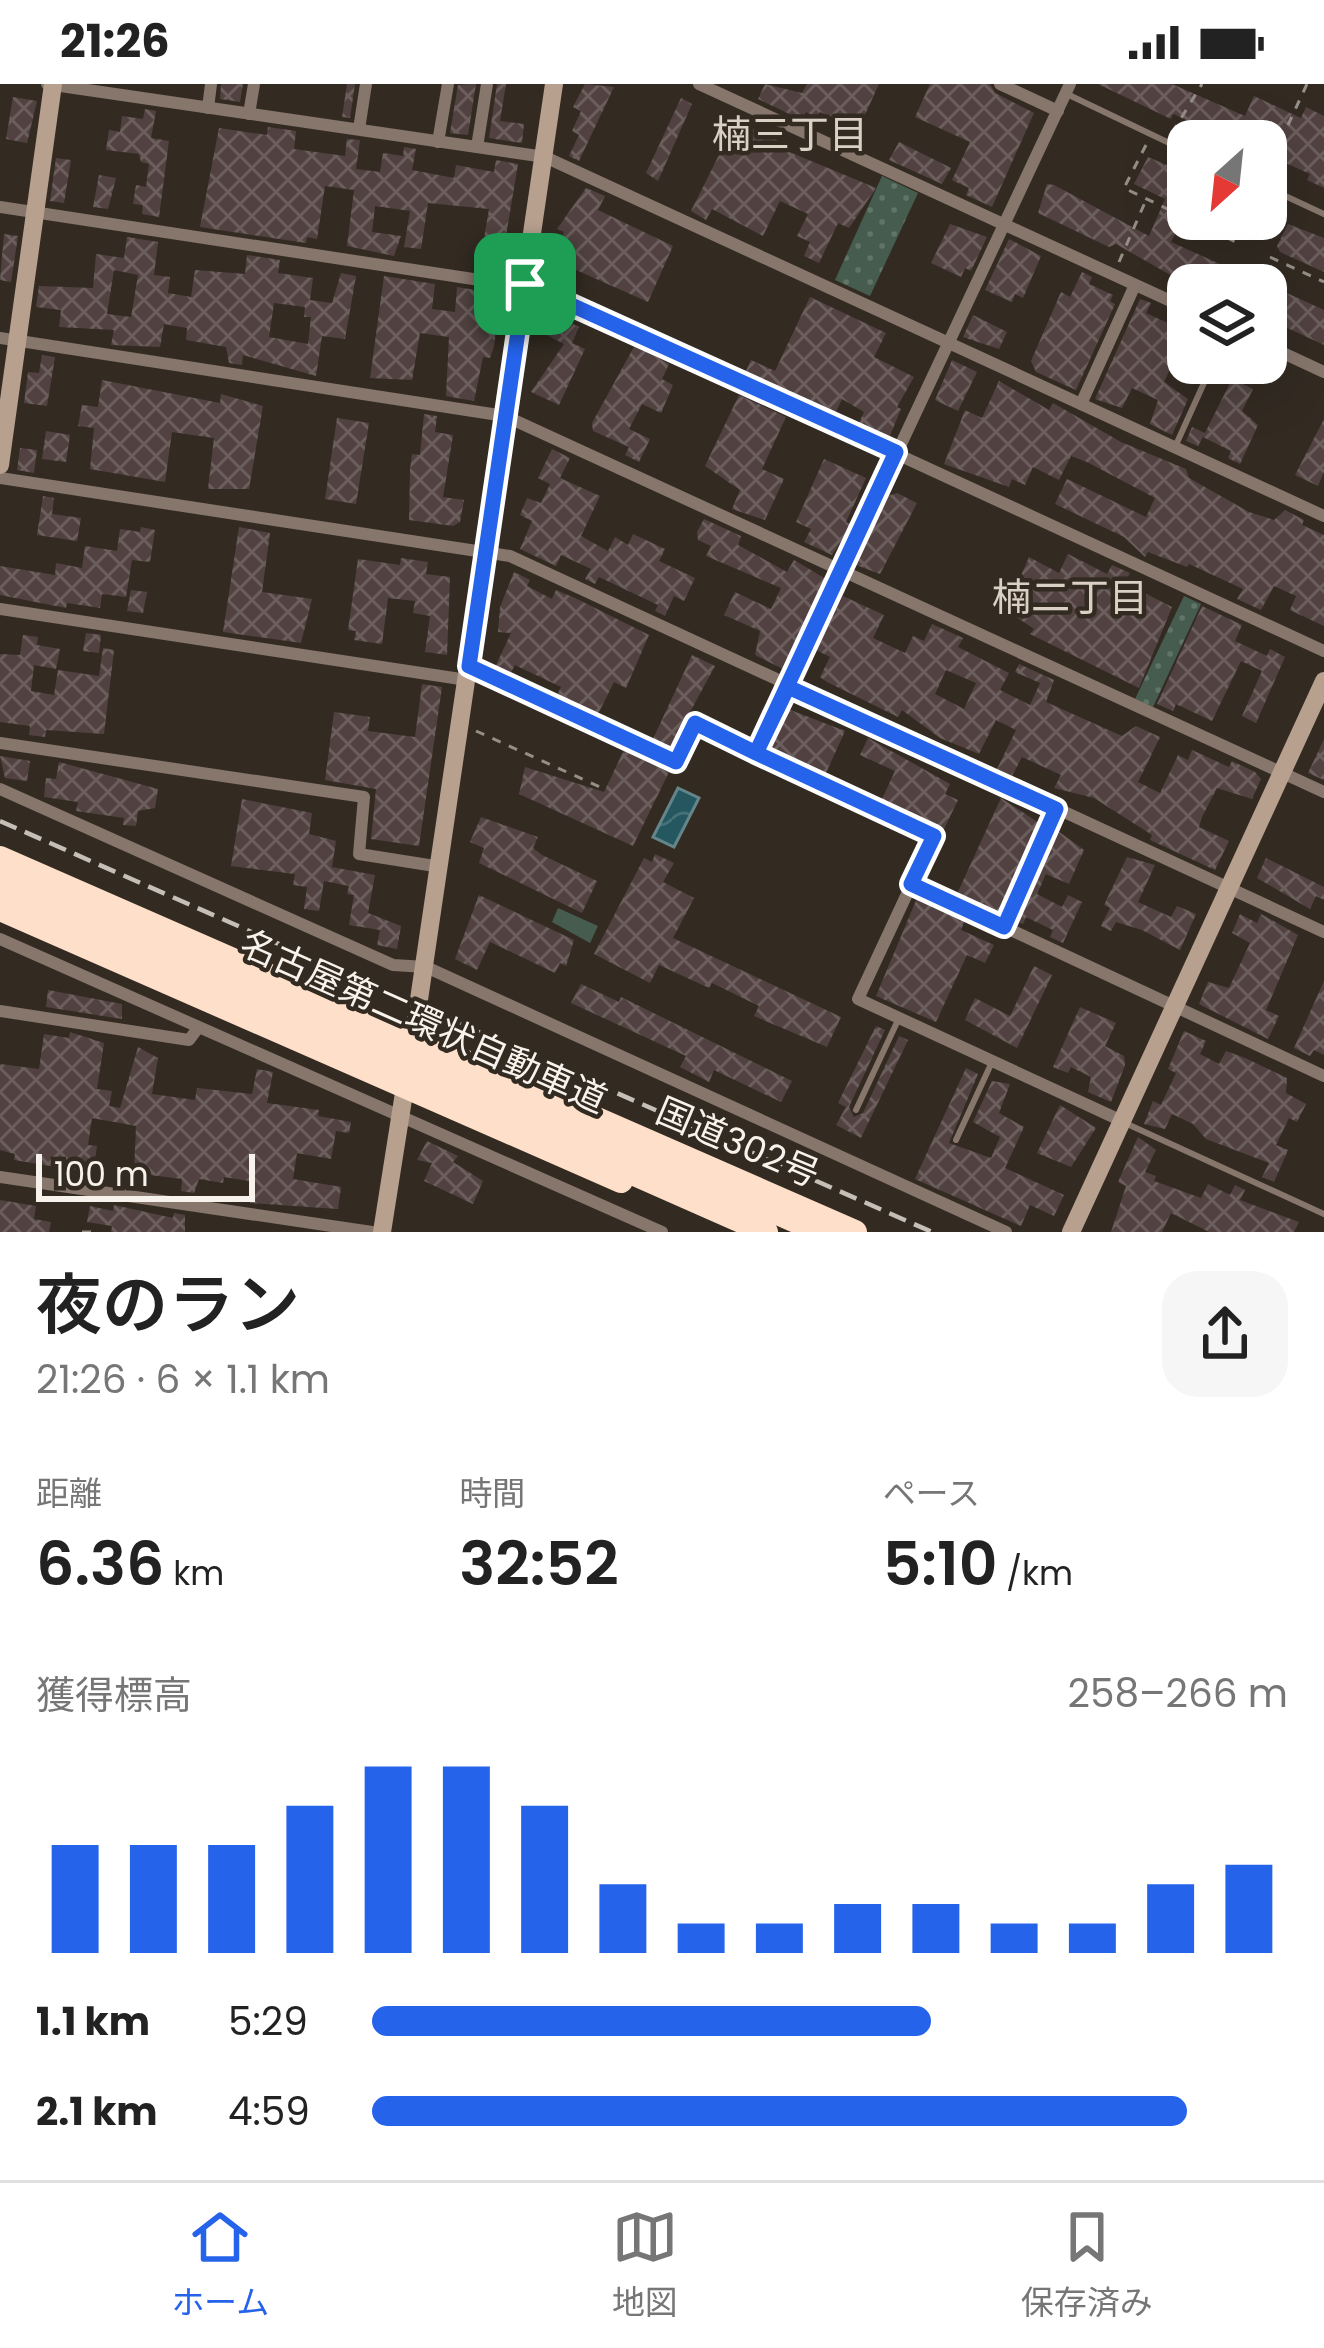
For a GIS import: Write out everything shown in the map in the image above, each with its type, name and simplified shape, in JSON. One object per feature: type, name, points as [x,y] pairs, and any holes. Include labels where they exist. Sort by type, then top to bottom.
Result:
[{"type":"highway","name":"国道302号","points":[[0,858],[855,1232]]},
{"type":"highway","name":"名古屋第二環状自動車道","points":[[0,873],[814,1229]]},
{"type":"highway","name":"名古屋第二環状自動車道","points":[[0,894],[766,1232]]},
{"type":"highway","points":[[0,909],[739,1232]]},
{"type":"main road","points":[[0,465],[8,339],[35,213],[51,84]]},
{"type":"main road","points":[[382,1232],[426,968],[554,84]]},
{"type":"main road","points":[[1071,1232],[1324,681]]},
{"type":"street","points":[[51,84],[544,158],[1324,516]]},
{"type":"street","points":[[208,108],[212,84]]},
{"type":"street","points":[[249,114],[254,84]]},
{"type":"street","points":[[359,129],[366,84]]},
{"type":"street","points":[[438,142],[448,84]]},
{"type":"street","points":[[477,147],[487,84]]},
{"type":"street","points":[[699,84],[1167,299]]},
{"type":"street","points":[[1000,84],[1058,111]]},
{"type":"street","points":[[756,753],[1068,89]]},
{"type":"street","points":[[0,207],[525,284],[1324,652]]},
{"type":"street","points":[[1081,404],[1136,285]]},
{"type":"street","points":[[8,339],[505,416],[1324,792]]},
{"type":"street","points":[[1287,355],[1324,372]]},
{"type":"street","points":[[0,478],[486,549],[1324,932]]},
{"type":"street","points":[[0,609],[468,673],[676,762],[695,723],[934,836],[859,999],[1122,1121]]},
{"type":"street","points":[[0,742],[364,796],[358,854],[441,867]]},
{"type":"street","points":[[0,789],[393,965],[426,968],[1006,1232]]},
{"type":"street","points":[[1004,927],[1056,809]]},
{"type":"street","points":[[911,884],[1324,1076]]},
{"type":"street","points":[[41,927],[59,966]]},
{"type":"street","points":[[0,939],[662,1232]]},
{"type":"street","points":[[0,1011],[189,1040],[198,1028]]},
{"type":"street","points":[[288,1067],[336,1058]]},
{"type":"street","points":[[522,1138],[541,1179]]},
{"type":"street","points":[[0,1177],[372,1232]]},
{"type":"lane","points":[[1068,89],[1167,142]]},
{"type":"lane","points":[[1287,197],[1324,214]]},
{"type":"lane","points":[[1175,447],[1204,384]]},
{"type":"lane","points":[[856,1110],[899,1018]]},
{"type":"lane","points":[[956,1140],[993,1062]]},
{"type":"lane","points":[[1122,1121],[1324,1214]]},
{"type":"path","points":[[1163,140],[1184,122],[1202,84]]},
{"type":"path","points":[[1288,125],[1306,84]]},
{"type":"path","points":[[1147,143],[1124,188],[1242,245]]},
{"type":"path","points":[[1114,274],[1146,200]]},
{"type":"path","points":[[1270,257],[1324,282]]},
{"type":"path","points":[[476,731],[600,787]]},
{"type":"path","points":[[82,1232],[97,1232]]},
{"type":"green space","points":[[882,176],[918,193],[870,296],[835,280]]},
{"type":"green space","points":[[1184,596],[1201,604],[1153,707],[1135,699]]},
{"type":"green space","points":[[558,908],[598,926],[590,943],[552,922]]},
{"type":"water","points":[[678,788],[699,798],[674,847],[653,837]]},
{"type":"building","points":[[221,84],[243,84],[240,102],[220,99]]},
{"type":"building","points":[[347,84],[355,84],[350,118],[342,117]]},
{"type":"building","points":[[476,84],[468,135],[450,133],[458,85]]},
{"type":"building","points":[[497,84],[506,84],[500,121],[524,124],[522,143],[489,138]]},
{"type":"building","points":[[585,84],[614,87],[579,161],[569,156],[579,135],[572,131],[581,111],[573,107]]},
{"type":"building","points":[[765,84],[802,93],[807,84],[879,84],[852,143],[841,138],[848,125],[820,112],[817,118],[806,112],[802,120],[758,99]]},
{"type":"building","points":[[930,84],[990,84],[995,93],[1034,113],[992,207],[966,195],[969,188],[952,180],[970,142],[915,117]]},
{"type":"building","points":[[1098,84],[1172,84],[1245,116],[1254,96],[1301,118],[1306,107],[1324,116],[1324,188],[1307,180],[1310,174],[1287,164],[1287,120],[1186,120],[1173,114],[1171,119]]},
{"type":"building","points":[[13,97],[37,101],[27,143],[6,139]]},
{"type":"building","points":[[681,98],[692,104],[658,181],[646,173]]},
{"type":"building","points":[[145,109],[156,111],[151,138],[169,141],[159,217],[142,214],[143,205],[133,204],[136,185],[146,187],[149,164],[141,162],[139,154],[106,150],[109,130],[120,132],[122,116],[143,119]]},
{"type":"building","points":[[736,121],[789,146],[787,151],[876,188],[849,228],[838,223],[819,263],[804,256],[810,242],[797,236],[808,214],[780,201],[763,236],[712,209],[706,220],[691,211]]},
{"type":"building","points":[[268,127],[296,131],[294,149],[345,156],[347,139],[360,140],[356,169],[380,172],[383,153],[403,156],[404,147],[416,149],[412,170],[454,178],[456,165],[494,172],[496,160],[518,164],[500,272],[479,269],[489,209],[428,203],[421,249],[404,247],[410,211],[375,206],[372,232],[401,236],[394,256],[347,246],[354,190],[325,186],[317,239],[307,237],[306,243],[200,227],[219,128],[267,135]]},
{"type":"building","points":[[899,142],[951,168],[942,184],[889,160]]},
{"type":"building","points":[[1148,157],[1167,165],[1167,240],[1220,264],[1167,264],[1167,273],[1116,244],[1109,247],[1038,213],[1047,184],[1054,185],[1149,236],[1165,199],[1134,184]]},
{"type":"building","points":[[56,158],[71,160],[64,203],[50,201]]},
{"type":"building","points":[[99,175],[116,178],[108,209],[93,207]]},
{"type":"building","points":[[586,188],[605,196],[598,210],[673,246],[648,302],[574,269],[564,289],[551,283],[550,262],[564,232],[557,229]]},
{"type":"building","points":[[950,224],[987,237],[971,271],[965,268],[961,277],[931,263]]},
{"type":"building","points":[[1287,226],[1324,238],[1324,272],[1280,252],[1277,246],[1280,240],[1287,240]]},
{"type":"building","points":[[4,234],[18,236],[11,282],[0,280]]},
{"type":"building","points":[[127,237],[158,242],[154,275],[170,277],[168,293],[191,297],[195,270],[245,274],[247,255],[280,260],[278,273],[313,278],[310,300],[332,303],[341,273],[356,276],[345,339],[322,336],[316,376],[243,355],[242,365],[229,363],[226,347],[186,340],[187,328],[164,324],[160,347],[111,345],[114,330],[59,327],[61,310],[36,307],[39,286],[93,288],[96,254],[124,258]],"holes":[[[114,270],[138,275],[131,317],[107,314]],[[274,303],[305,307],[304,317],[311,317],[308,344],[269,337]]]},
{"type":"building","points":[[1009,239],[1041,256],[1023,298],[1015,294],[1012,302],[985,290]]},
{"type":"building","points":[[1082,272],[1092,277],[1089,284],[1113,295],[1110,301],[1115,304],[1076,390],[1036,372],[1031,361],[1061,292],[1070,297]]},
{"type":"building","points":[[384,276],[435,284],[432,309],[455,312],[457,287],[501,294],[494,346],[490,358],[483,357],[474,401],[446,396],[449,337],[420,333],[412,380],[370,378]]},
{"type":"building","points":[[1287,293],[1324,310],[1324,345],[1287,328]]},
{"type":"building","points":[[810,297],[886,333],[874,357],[914,377],[897,407],[901,409],[889,438],[859,423],[864,412],[842,399],[835,414],[745,373],[751,360],[775,371]]},
{"type":"building","points":[[1140,299],[1151,303],[1146,313],[1167,323],[1164,382],[1188,399],[1172,435],[1150,424],[1158,400],[1132,388],[1122,408],[1095,399]]},
{"type":"building","points":[[549,305],[574,317],[571,323],[579,327],[572,343],[585,349],[559,405],[531,392],[564,344],[541,332]]},
{"type":"building","points":[[973,315],[1007,332],[999,349],[963,337]]},
{"type":"building","points":[[635,345],[669,364],[662,379],[673,385],[661,413],[642,404],[629,429],[650,439],[639,462],[625,455],[629,447],[593,431],[592,423]]},
{"type":"building","points":[[42,355],[55,357],[47,406],[24,403],[28,372],[39,373]]},
{"type":"building","points":[[952,360],[977,372],[958,411],[935,400]]},
{"type":"building","points":[[102,380],[220,403],[221,394],[263,406],[249,489],[208,489],[214,438],[172,432],[165,482],[90,469],[94,428],[78,426],[82,405],[98,407]]},
{"type":"building","points":[[999,381],[1049,410],[1053,403],[1121,442],[1186,469],[1189,478],[1249,512],[1274,520],[1285,510],[1324,535],[1324,626],[1290,610],[1296,596],[1274,586],[1261,610],[1237,599],[1243,589],[1189,564],[1148,552],[1145,557],[1124,537],[1055,504],[1067,479],[1146,517],[1155,498],[1087,462],[1071,456],[1059,480],[1033,467],[1025,485],[1012,479],[1009,487],[944,464],[965,410],[982,418]]},
{"type":"building","points":[[1230,384],[1253,389],[1242,411],[1258,425],[1240,464],[1228,458],[1231,451],[1203,437],[1198,446],[1186,441],[1192,427],[1205,433]]},
{"type":"building","points":[[739,395],[786,417],[762,469],[784,479],[765,520],[732,509],[740,490],[705,466]]},
{"type":"building","points":[[424,414],[437,416],[435,432],[453,435],[443,497],[464,500],[460,522],[453,526],[409,520],[412,454],[420,455]]},
{"type":"building","points":[[337,418],[369,423],[356,504],[325,499]]},
{"type":"building","points":[[1324,419],[1324,472],[1318,486],[1295,475]]},
{"type":"building","points":[[46,431],[70,435],[66,462],[42,459]]},
{"type":"building","points":[[20,448],[37,450],[34,473],[17,470]]},
{"type":"building","points":[[552,449],[570,458],[560,478],[600,496],[581,536],[608,551],[615,537],[628,545],[633,534],[665,549],[659,561],[695,578],[684,601],[674,596],[665,616],[655,611],[658,605],[599,577],[595,584],[585,579],[591,569],[561,555],[556,566],[520,549],[532,521],[520,515],[527,498],[541,503],[550,484],[538,478]]},
{"type":"building","points":[[824,459],[866,478],[846,522],[852,525],[832,555],[804,542],[811,529],[796,522]]},
{"type":"building","points":[[897,493],[917,503],[880,574],[856,565],[888,496]]},
{"type":"building","points":[[43,496],[54,498],[52,514],[81,518],[77,541],[37,535]]},
{"type":"building","points":[[704,519],[741,536],[738,545],[787,572],[794,560],[826,579],[783,669],[755,655],[760,631],[724,615],[735,592],[771,609],[781,588],[706,556],[711,546],[698,540],[697,532]]},
{"type":"building","points":[[141,527],[155,530],[150,562],[132,560],[126,597],[102,594],[100,608],[67,603],[66,608],[0,595],[0,566],[55,575],[56,563],[82,568],[85,546],[117,551],[120,529],[140,532]]},
{"type":"building","points":[[239,527],[270,533],[262,592],[312,599],[301,643],[223,632]]},
{"type":"building","points":[[1068,554],[1107,574],[1112,565],[1130,573],[1125,583],[1172,607],[1139,688],[1030,634],[1034,629],[1006,610],[1029,557],[1059,573]]},
{"type":"building","points":[[401,558],[428,562],[426,574],[450,577],[447,655],[425,652],[430,616],[413,613],[415,601],[388,598],[382,644],[354,640],[356,631],[348,630],[358,559],[400,565]]},
{"type":"building","points":[[514,572],[530,580],[527,586],[552,599],[556,590],[649,635],[626,688],[614,682],[598,714],[557,695],[561,687],[515,665],[510,674],[495,667],[511,633],[498,632],[500,607]]},
{"type":"building","points":[[131,590],[147,592],[143,613],[127,611]]},
{"type":"building","points":[[843,596],[884,615],[873,638],[905,653],[913,636],[924,641],[932,624],[963,638],[958,647],[1009,673],[1000,690],[1030,705],[1040,683],[1015,672],[1019,664],[1054,680],[1046,702],[1122,736],[1136,726],[1160,737],[1138,782],[1160,793],[1178,755],[1188,760],[1192,750],[1229,767],[1232,761],[1261,779],[1252,799],[1217,788],[1202,817],[1199,827],[1229,841],[1215,870],[1150,840],[1152,835],[1094,798],[1054,788],[1061,775],[1022,757],[1012,776],[997,769],[1016,730],[996,720],[979,754],[940,738],[902,710],[898,717],[827,682],[820,677],[830,657],[816,650]],"holes":[[[946,670],[976,683],[964,709],[935,694]]]},
{"type":"building","points":[[1202,606],[1242,625],[1235,641],[1267,656],[1270,649],[1285,657],[1256,723],[1242,716],[1262,671],[1241,661],[1212,721],[1176,704],[1173,711],[1157,704]]},
{"type":"building","points":[[86,633],[101,635],[99,653],[83,651]]},
{"type":"building","points":[[23,635],[38,637],[37,645],[60,649],[56,669],[34,665],[31,691],[54,695],[58,670],[99,676],[103,648],[114,650],[104,734],[46,730],[45,737],[29,735],[30,726],[0,722],[0,654],[20,655]]},
{"type":"building","points":[[692,655],[715,666],[671,747],[653,739]]},
{"type":"building","points":[[422,684],[442,687],[419,846],[371,839],[376,789],[325,780],[334,712],[370,717],[368,731],[415,737]]},
{"type":"building","points":[[788,709],[845,731],[826,773],[770,747]]},
{"type":"building","points":[[868,738],[950,784],[945,794],[958,800],[943,831],[882,799],[895,771],[860,755]]},
{"type":"building","points":[[1324,739],[1324,780],[1308,773]]},
{"type":"building","points":[[624,750],[669,772],[633,846],[519,794],[525,767],[604,792]]},
{"type":"building","points":[[0,756],[30,761],[27,781],[5,778]]},
{"type":"building","points":[[59,762],[158,789],[155,808],[138,811],[136,826],[123,825],[124,818],[76,811],[78,802],[44,797],[46,778],[56,779]]},
{"type":"building","points":[[1001,798],[1039,823],[999,913],[957,894]]},
{"type":"building","points":[[242,799],[312,813],[309,834],[336,841],[332,867],[375,875],[368,913],[401,926],[397,949],[377,945],[380,930],[349,925],[354,895],[347,894],[349,886],[324,881],[319,911],[304,909],[307,887],[293,885],[295,874],[231,866]]},
{"type":"building","points":[[481,817],[538,837],[533,848],[542,855],[597,881],[582,913],[479,863],[484,848],[470,842]]},
{"type":"building","points":[[1058,831],[1084,850],[1069,884],[1046,874],[1037,894],[1062,907],[1068,895],[1082,902],[1063,943],[1050,937],[1053,930],[1026,917],[1023,924],[1018,922]]},
{"type":"building","points":[[655,854],[674,863],[663,882],[694,898],[673,938],[841,1017],[827,1047],[754,1016],[759,1006],[712,983],[709,988],[659,965],[650,983],[594,954],[644,858],[652,862]]},
{"type":"building","points":[[1127,857],[1155,865],[1138,902],[1171,917],[1177,906],[1196,914],[1180,950],[1116,922],[1111,931],[1101,926],[1110,908],[1104,905]]},
{"type":"building","points":[[1266,858],[1324,887],[1324,900],[1316,896],[1310,909],[1257,878]]},
{"type":"building","points":[[479,895],[574,940],[566,966],[560,963],[555,973],[490,942],[477,970],[455,959]]},
{"type":"building","points":[[917,898],[965,920],[961,930],[994,945],[985,963],[967,955],[936,1022],[876,996]]},
{"type":"building","points":[[1240,914],[1257,923],[1261,914],[1298,935],[1266,1010],[1279,1016],[1268,1039],[1199,1004],[1208,982],[1229,988],[1250,943],[1232,933]]},
{"type":"building","points":[[1034,966],[1052,975],[1017,1048],[965,1020],[975,998],[1010,1016]]},
{"type":"building","points":[[1324,981],[1324,1055],[1314,1050],[1310,1056],[1294,1048]]},
{"type":"building","points":[[581,984],[619,1002],[621,997],[792,1081],[781,1102],[714,1070],[709,1082],[680,1067],[686,1056],[571,1003]]},
{"type":"building","points":[[48,990],[122,1004],[122,1019],[46,1007]]},
{"type":"building","points":[[1080,1007],[1116,1023],[1105,1046],[1124,1056],[1125,1065],[1111,1102],[1088,1092],[1091,1077],[1071,1067],[1068,1073],[1053,1067]]},
{"type":"building","points":[[876,1026],[885,1030],[849,1107],[854,1117],[863,1113],[899,1036],[908,1040],[861,1138],[836,1125],[846,1107],[838,1103]]},
{"type":"building","points":[[1184,1031],[1206,1041],[1200,1054],[1219,1064],[1226,1051],[1287,1078],[1286,1093],[1306,1104],[1297,1122],[1289,1118],[1276,1145],[1288,1150],[1274,1182],[1262,1177],[1269,1163],[1206,1139],[1193,1124],[1172,1114],[1165,1129],[1144,1124],[1153,1101],[1161,1105],[1176,1073],[1168,1069]]},
{"type":"building","points":[[70,1032],[104,1043],[97,1089],[112,1091],[109,1106],[120,1108],[138,1047],[158,1058],[152,1094],[195,1100],[197,1088],[252,1094],[257,1069],[273,1072],[267,1103],[319,1110],[318,1116],[351,1122],[349,1133],[336,1131],[331,1159],[297,1153],[293,1179],[341,1187],[338,1209],[250,1203],[249,1181],[224,1177],[223,1183],[199,1179],[194,1193],[181,1191],[182,1179],[134,1173],[136,1126],[92,1118],[88,1145],[97,1146],[93,1173],[14,1160],[15,1154],[0,1150],[0,1064],[39,1069],[44,1034],[69,1038]]},
{"type":"building","points":[[966,1068],[978,1074],[949,1143],[991,1158],[1000,1137],[973,1122],[992,1081],[1010,1084],[999,1113],[1024,1127],[1005,1168],[1064,1195],[1054,1216],[1030,1205],[1021,1226],[915,1179]]},
{"type":"building","points":[[1060,1105],[1096,1128],[1071,1167],[1037,1153]]},
{"type":"building","points":[[1138,1137],[1156,1150],[1145,1172],[1156,1176],[1154,1181],[1201,1198],[1208,1184],[1230,1195],[1235,1185],[1245,1190],[1240,1200],[1299,1222],[1294,1232],[1209,1232],[1171,1213],[1162,1232],[1111,1232],[1126,1186],[1118,1182]]},
{"type":"building","points":[[427,1141],[458,1156],[453,1162],[483,1181],[473,1204],[424,1181],[432,1163],[417,1160]]},
{"type":"building","points":[[0,1200],[36,1206],[34,1219],[51,1222],[49,1232],[0,1232]]},
{"type":"building","points":[[114,1205],[173,1218],[174,1213],[185,1215],[185,1232],[111,1232],[112,1226],[87,1222],[90,1206],[113,1211]]},
{"type":"railway","points":[[0,821],[932,1232]]},
{"type":"district","name":"楠三丁目","points":[[790,134]]},
{"type":"district","name":"楠二丁目","points":[[1070,597]]},
{"type":"route","points":[[525,284],[469,666],[676,762],[695,723],[756,753],[788,687],[1056,809],[1004,927],[911,884],[934,836],[756,753],[896,452],[525,284]]}]
